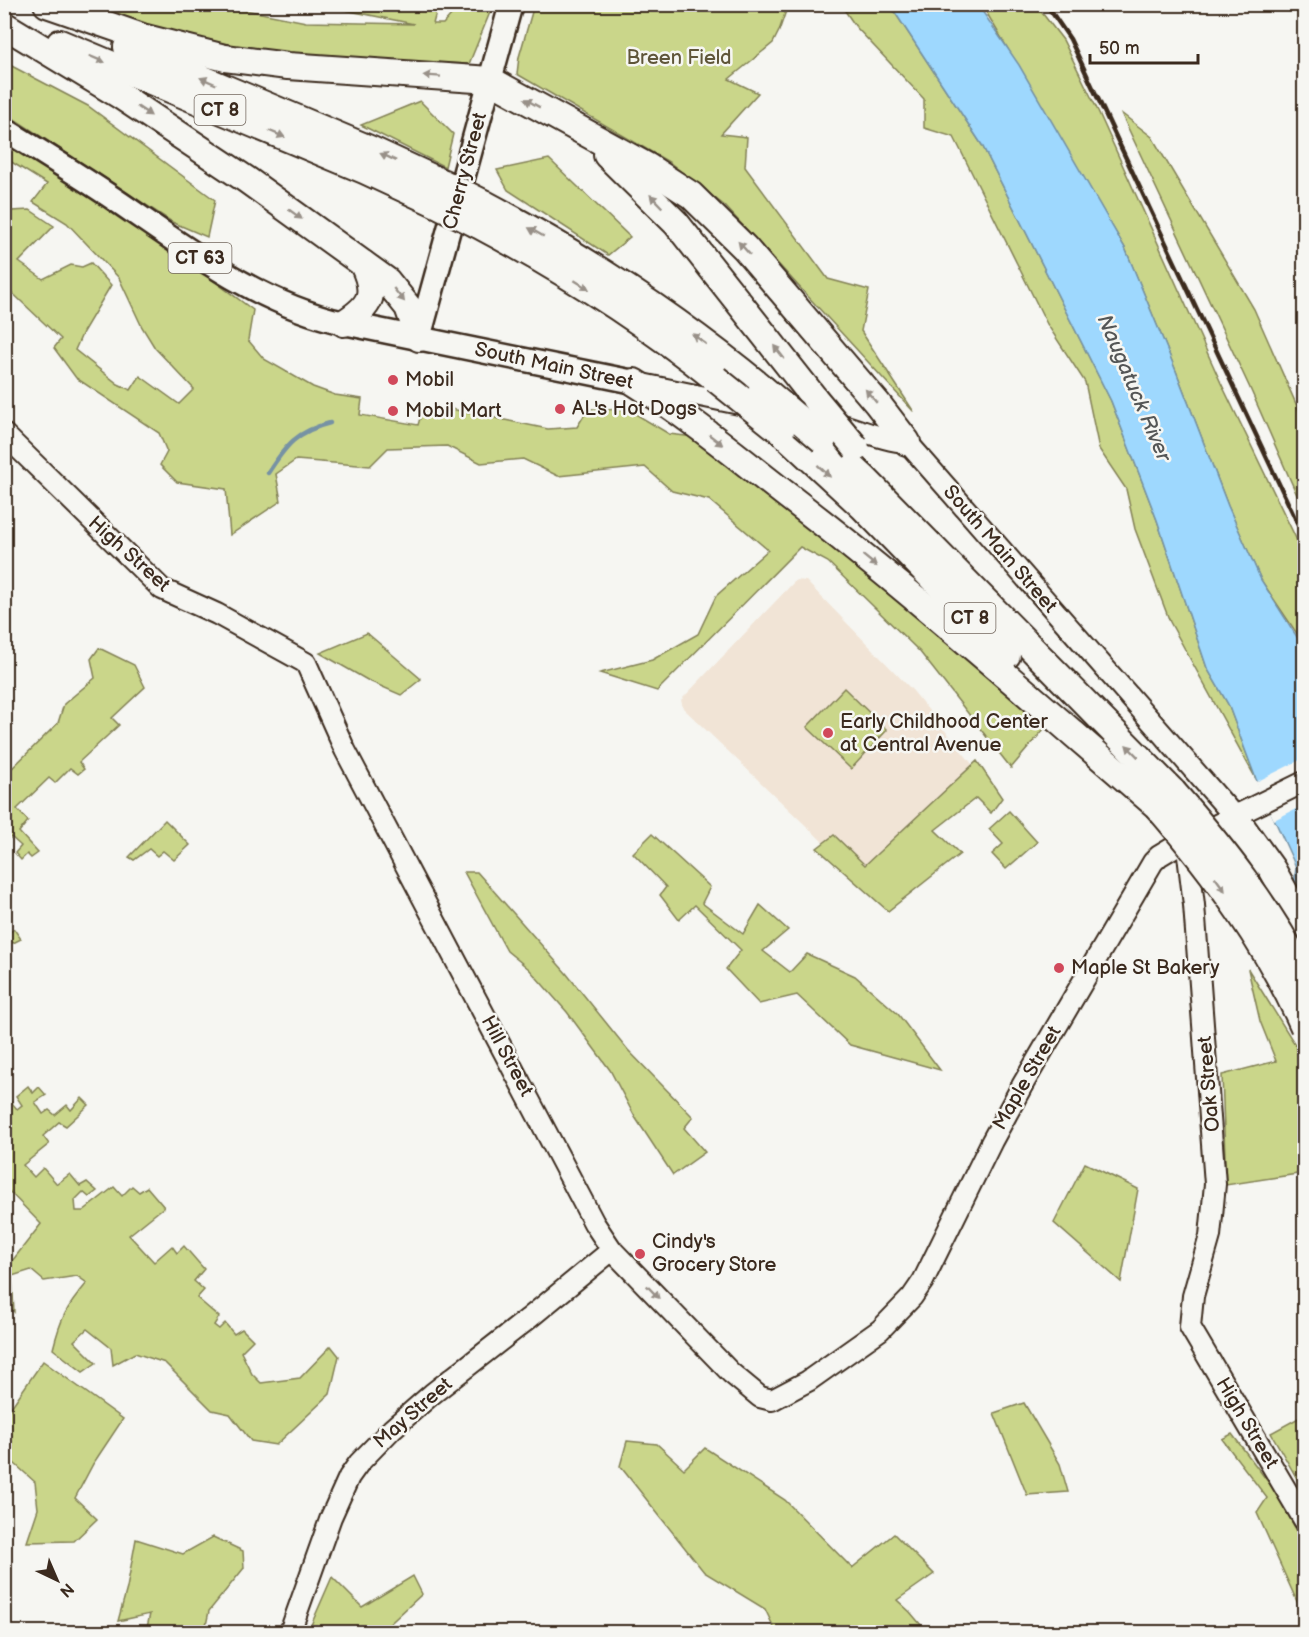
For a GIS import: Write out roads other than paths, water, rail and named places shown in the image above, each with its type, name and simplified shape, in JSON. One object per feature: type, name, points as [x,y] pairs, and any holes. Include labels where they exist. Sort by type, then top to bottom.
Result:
[{"type":"highway","name":"CT 8","points":[[24,4],[372,150],[438,192],[480,213],[542,235],[620,284],[706,344],[762,388],[865,479],[974,590],[1165,799],[1274,968],[1305,1024]]},
{"type":"highway","points":[[46,4],[142,37],[225,58],[288,66],[490,80],[655,171],[709,210],[877,403],[907,442]]},
{"type":"highway","name":"CT 8","points":[[4,20],[364,170],[438,192]]},
{"type":"highway","points":[[4,25],[131,102],[247,180],[387,281],[400,295],[414,320],[419,338]]},
{"type":"highway","points":[[573,126],[626,172],[676,223],[815,399],[911,510],[974,590]]},
{"type":"highway","name":"CT 8","points":[[480,213],[658,336],[781,431],[863,507],[1165,799],[1214,839],[1247,882],[1305,976]]},
{"type":"highway","points":[[344,323],[359,314],[368,303],[372,290],[370,278],[363,264]]},
{"type":"highway","points":[[634,382],[690,420],[826,525],[1165,799]]},
{"type":"highway","points":[[1234,816],[1283,888],[1305,927]]},
{"type":"highway","points":[[1234,816],[1232,831],[1234,848],[1283,957],[1305,1024]]},
{"type":"main road","name":"Cherry Street","points":[[419,338],[511,4]]},
{"type":"main road","name":"South Main Street","points":[[4,129],[83,178],[204,261],[290,306],[320,318],[634,382]]},
{"type":"street","name":"South Main Street","points":[[634,382],[852,427],[896,441],[907,442],[1234,816]]},
{"type":"street","name":"High Street","points":[[4,434],[162,589],[217,614],[306,663]]},
{"type":"street","name":"Hill Street","points":[[306,663],[350,760],[594,1224],[612,1250],[732,1373],[760,1397],[772,1400]]},
{"type":"street","name":"Maple Street","points":[[772,1400],[808,1381],[880,1330],[923,1281],[1023,1084],[1150,867],[1159,856],[1184,841],[1305,782]]},
{"type":"street","name":"Oak Street","points":[[1184,841],[1194,904],[1215,1184],[1210,1236],[1193,1296],[1190,1327]]},
{"type":"street","name":"May Street","points":[[290,1632],[331,1517],[349,1477],[359,1463],[392,1429],[426,1400],[612,1250]]},
{"type":"street","name":"High Street","points":[[1190,1327],[1305,1520]]},
{"type":"water","name":"Naugatuck River","points":[[890,5],[978,5],[1019,65],[1125,248],[1228,506],[1261,580],[1304,648],[1304,926],[1294,886],[1296,867],[1256,779],[1228,704],[1207,668],[1157,520],[1111,401],[982,145]]},
{"type":"waterway","points":[[268,473],[293,440],[309,430],[330,423]]},
{"type":"railway","points":[[1046,4],[1070,39],[1304,537]]},
{"type":"place","name":"Mobil","points":[[393,380]]},
{"type":"place","name":"AL's Hot Dogs","points":[[560,409]]},
{"type":"place","name":"Mobil Mart","points":[[393,411]]},
{"type":"place","name":"Early Childhood Center at Central Avenue","points":[[828,733]]},
{"type":"place","name":"Maple St Bakery","points":[[1059,968]]},
{"type":"place","name":"Cindy's Grocery Store","points":[[640,1254]]},
{"type":"park label","name":"Breen Field","points":[[679,58]]}]
